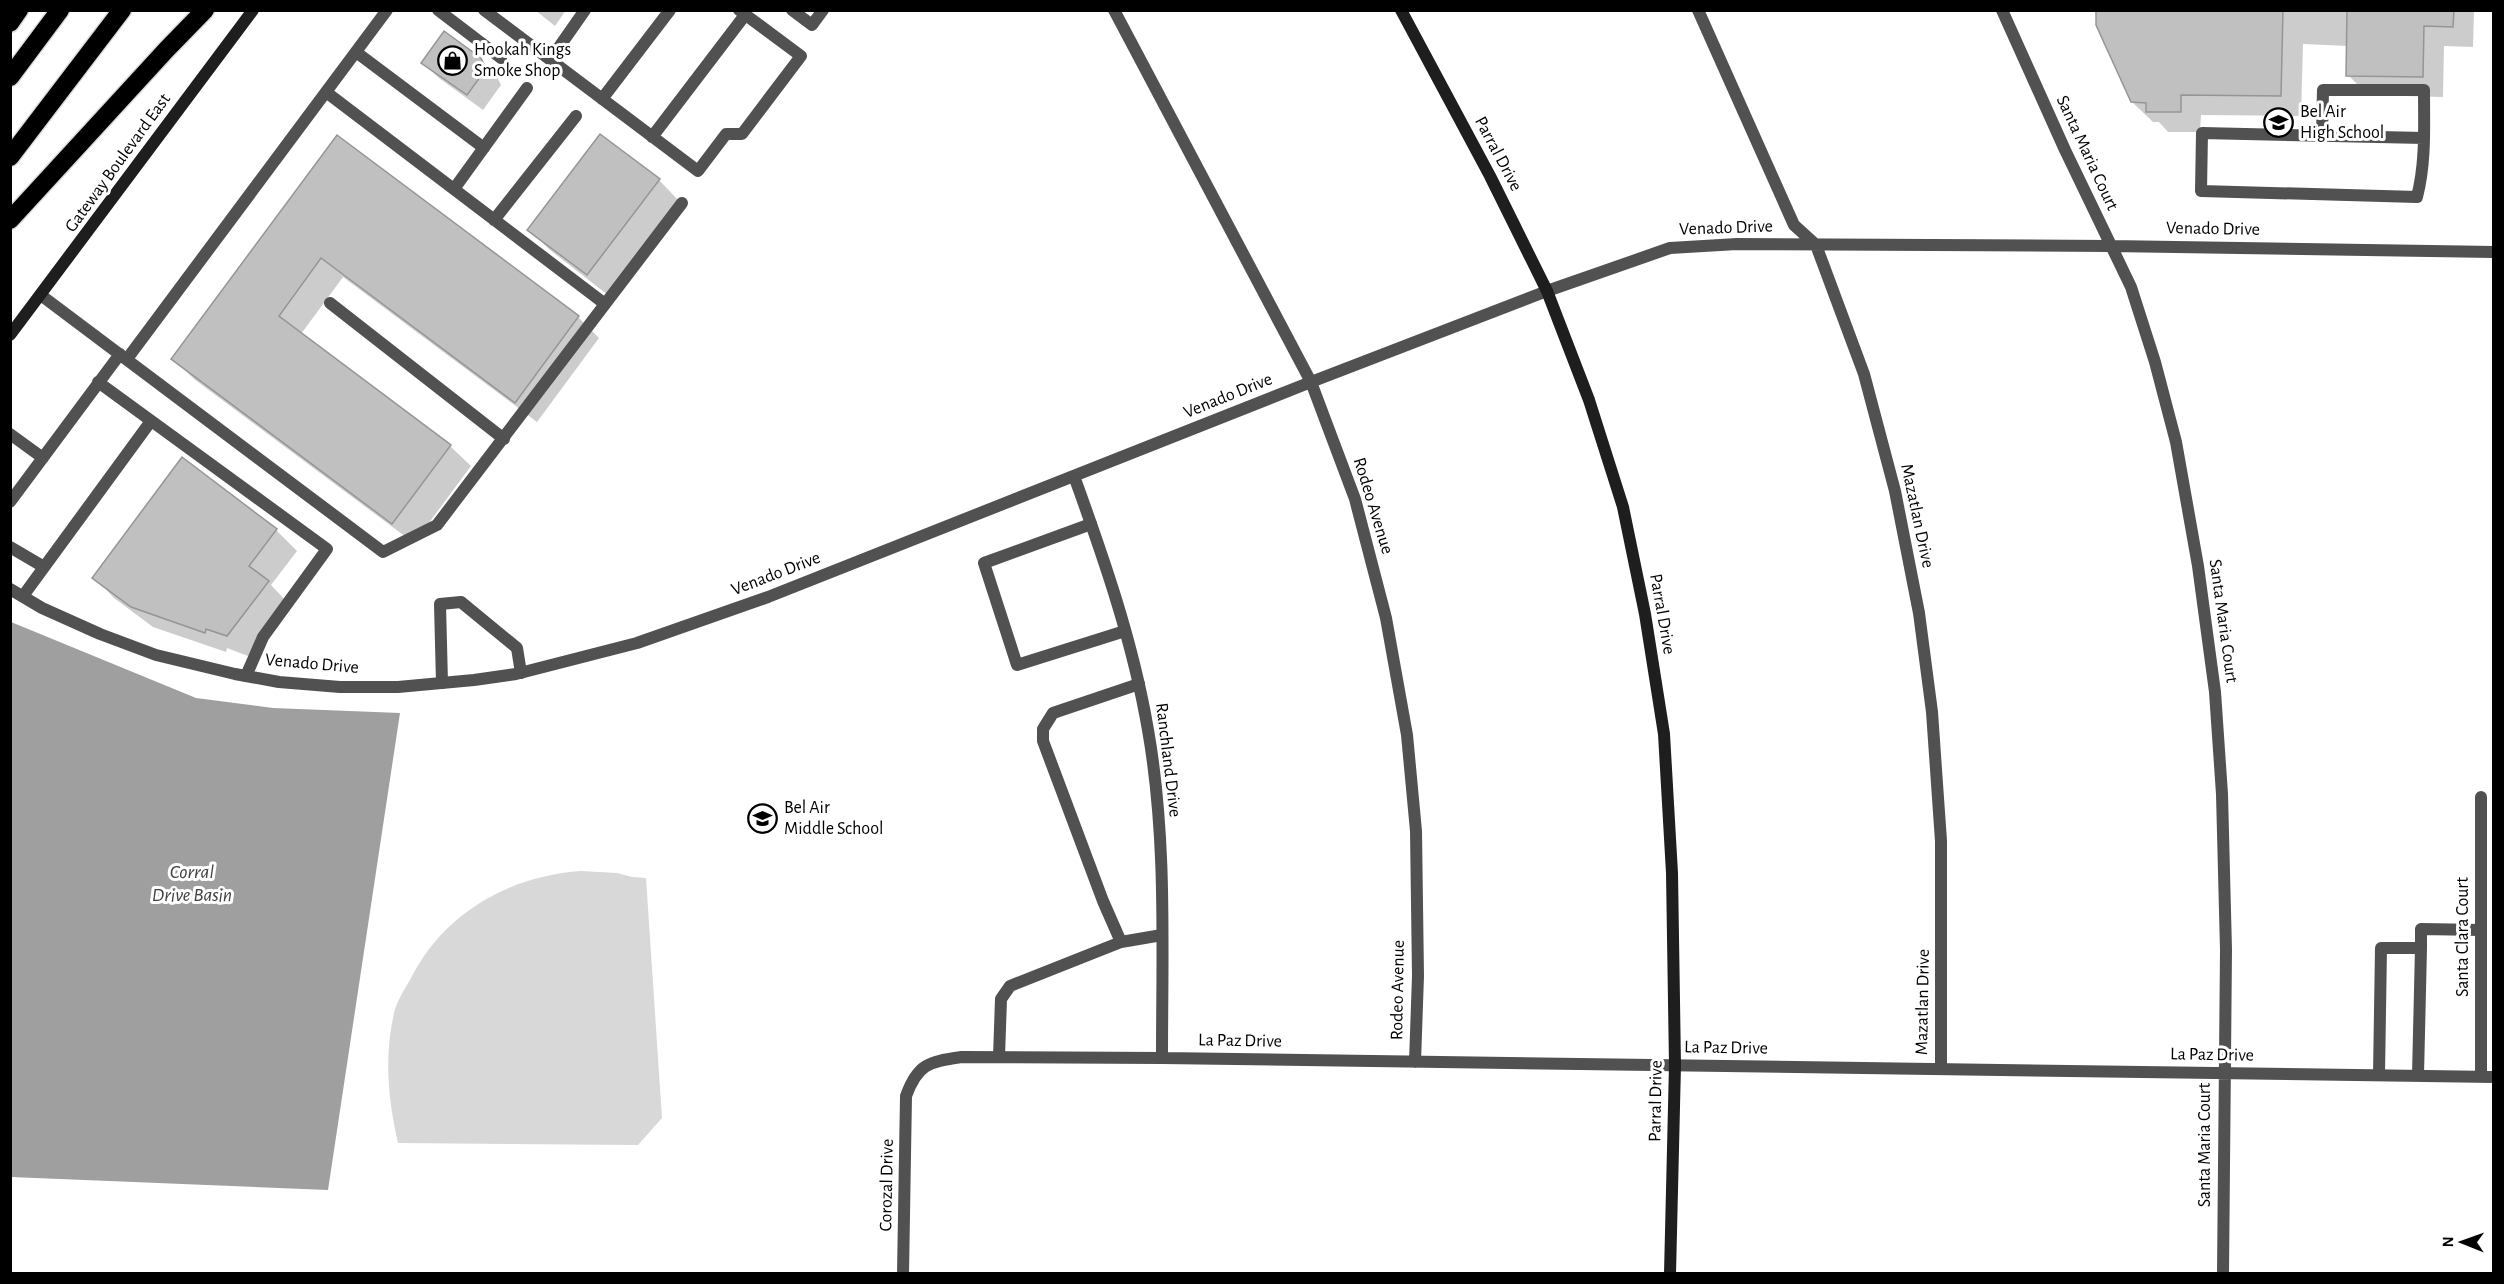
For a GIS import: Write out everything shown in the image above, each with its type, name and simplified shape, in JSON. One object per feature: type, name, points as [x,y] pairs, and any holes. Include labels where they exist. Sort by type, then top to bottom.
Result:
[{"type":"highway","points":[[10,23],[19,10]]},
{"type":"highway","points":[[10,77],[60,10]]},
{"type":"highway","points":[[10,157],[122,10]]},
{"type":"highway","points":[[10,220],[204,10]]},
{"type":"street","name":"Gateway Boulevard East","points":[[10,335],[42,296],[253,10]]},
{"type":"street","points":[[10,502],[98,382],[123,356],[387,10]]},
{"type":"street","points":[[438,10],[501,58]]},
{"type":"street","points":[[484,10],[652,137],[699,171],[726,134],[742,134],[801,56],[742,13],[652,137]]},
{"type":"street","points":[[550,60],[585,10]]},
{"type":"street","points":[[602,99],[670,10]]},
{"type":"street","points":[[792,10],[812,25],[823,10]]},
{"type":"street","name":"Rodeo Avenue","points":[[1114,10],[1311,382],[1355,499],[1386,618],[1407,735],[1416,831],[1418,976],[1415,1062]]},
{"type":"street","name":"Parral Drive","points":[[1401,10],[1490,176],[1547,291],[1589,400],[1623,507],[1647,624],[1665,745],[1672,873],[1675,1065],[1670,1274]]},
{"type":"street","name":"Mazatlan Drive","points":[[1698,10],[1794,225],[1816,245],[1864,374],[1895,491],[1919,613],[1932,712],[1941,841],[1941,1069]]},
{"type":"street","name":"Santa Maria Court","points":[[2002,10],[2131,287],[2155,362],[2176,442],[2198,566],[2215,692],[2222,794],[2226,950],[2223,1073],[2223,1274]]},
{"type":"street","points":[[356,52],[484,148]]},
{"type":"street","points":[[454,189],[527,88]]},
{"type":"street","points":[[2322,136],[2323,90],[2424,90],[2424,138],[2423,175],[2417,197],[2200,190],[2202,133],[2322,136],[2424,138]]},
{"type":"street","points":[[326,92],[605,304]]},
{"type":"street","points":[[494,220],[576,116]]},
{"type":"street","points":[[42,296],[383,552],[437,525],[682,203]]},
{"type":"street","name":"Venado Drive","points":[[10,589],[42,608],[100,634],[156,655],[246,676],[279,682],[340,687],[398,687],[442,683],[521,672],[637,643],[768,597],[1311,382],[1547,291],[1670,248],[1737,244],[2111,246],[2493,252]]},
{"type":"street","points":[[330,303],[504,438]]},
{"type":"street","points":[[98,382],[327,549],[263,637],[246,676]]},
{"type":"street","points":[[22,596],[151,421]]},
{"type":"street","points":[[10,434],[43,458]]},
{"type":"street","name":"Ranchland Drive","points":[[1074,476],[1125,630],[1149,731],[1162,880],[1162,1058]]},
{"type":"street","points":[[1091,524],[984,562],[1017,665],[1125,630]]},
{"type":"street","points":[[10,547],[44,567]]},
{"type":"street","points":[[442,683],[440,604],[461,602],[516,648],[521,672]]},
{"type":"street","points":[[1121,942],[1102,901],[1043,741],[1043,729],[1053,713],[1139,684]]},
{"type":"street","name":"Santa Clara Court","points":[[2481,797],[2481,930],[2487,1076]]},
{"type":"street","points":[[2418,1075],[2421,928],[2481,930]]},
{"type":"street","points":[[999,1057],[1001,999],[1010,986],[1121,942],[1162,935]]},
{"type":"street","points":[[2379,1075],[2381,948],[2421,948]]},
{"type":"street","name":"La Paz Drive","points":[[906,1096],[917,1071],[932,1062],[962,1057],[2487,1076]]},
{"type":"street","name":"Corozal Drive","points":[[903,1274],[906,1096]]},
{"type":"shaded area","points":[[581,871],[617,873],[646,878],[662,1118],[638,1145],[398,1143],[388,1078],[391,1030],[399,1000],[424,956],[460,917],[481,902],[529,881],[554,874]]},
{"type":"water","name":"Corral Drive Basin","points":[[11,622],[196,698],[273,708],[400,713],[328,1190],[11,1177]]},
{"type":"building","points":[[2096,10],[2283,10],[2281,96],[2181,95],[2181,112],[2146,112],[2146,103],[2131,102],[2096,25]]},
{"type":"building","points":[[2347,10],[2454,10],[2453,27],[2424,26],[2423,77],[2346,76]]},
{"type":"building","name":"Hookah Kings Smoke Shop","points":[[444,31],[481,58],[486,69],[467,95],[421,63]]},
{"type":"building","points":[[600,134],[660,179],[587,275],[527,230]]},
{"type":"building","points":[[337,135],[579,316],[515,403],[321,258],[279,316],[451,445],[392,524],[171,359]]},
{"type":"building","points":[[182,457],[277,529],[249,566],[269,581],[227,636],[206,629],[205,633],[131,607],[92,578]]},
{"type":"place","name":"Hookah Kings Smoke Shop","points":[[453,60]]},
{"type":"place","name":"Bel Air High School","points":[[2279,122]]},
{"type":"place","name":"Bel Air Middle School","points":[[763,818]]}]
